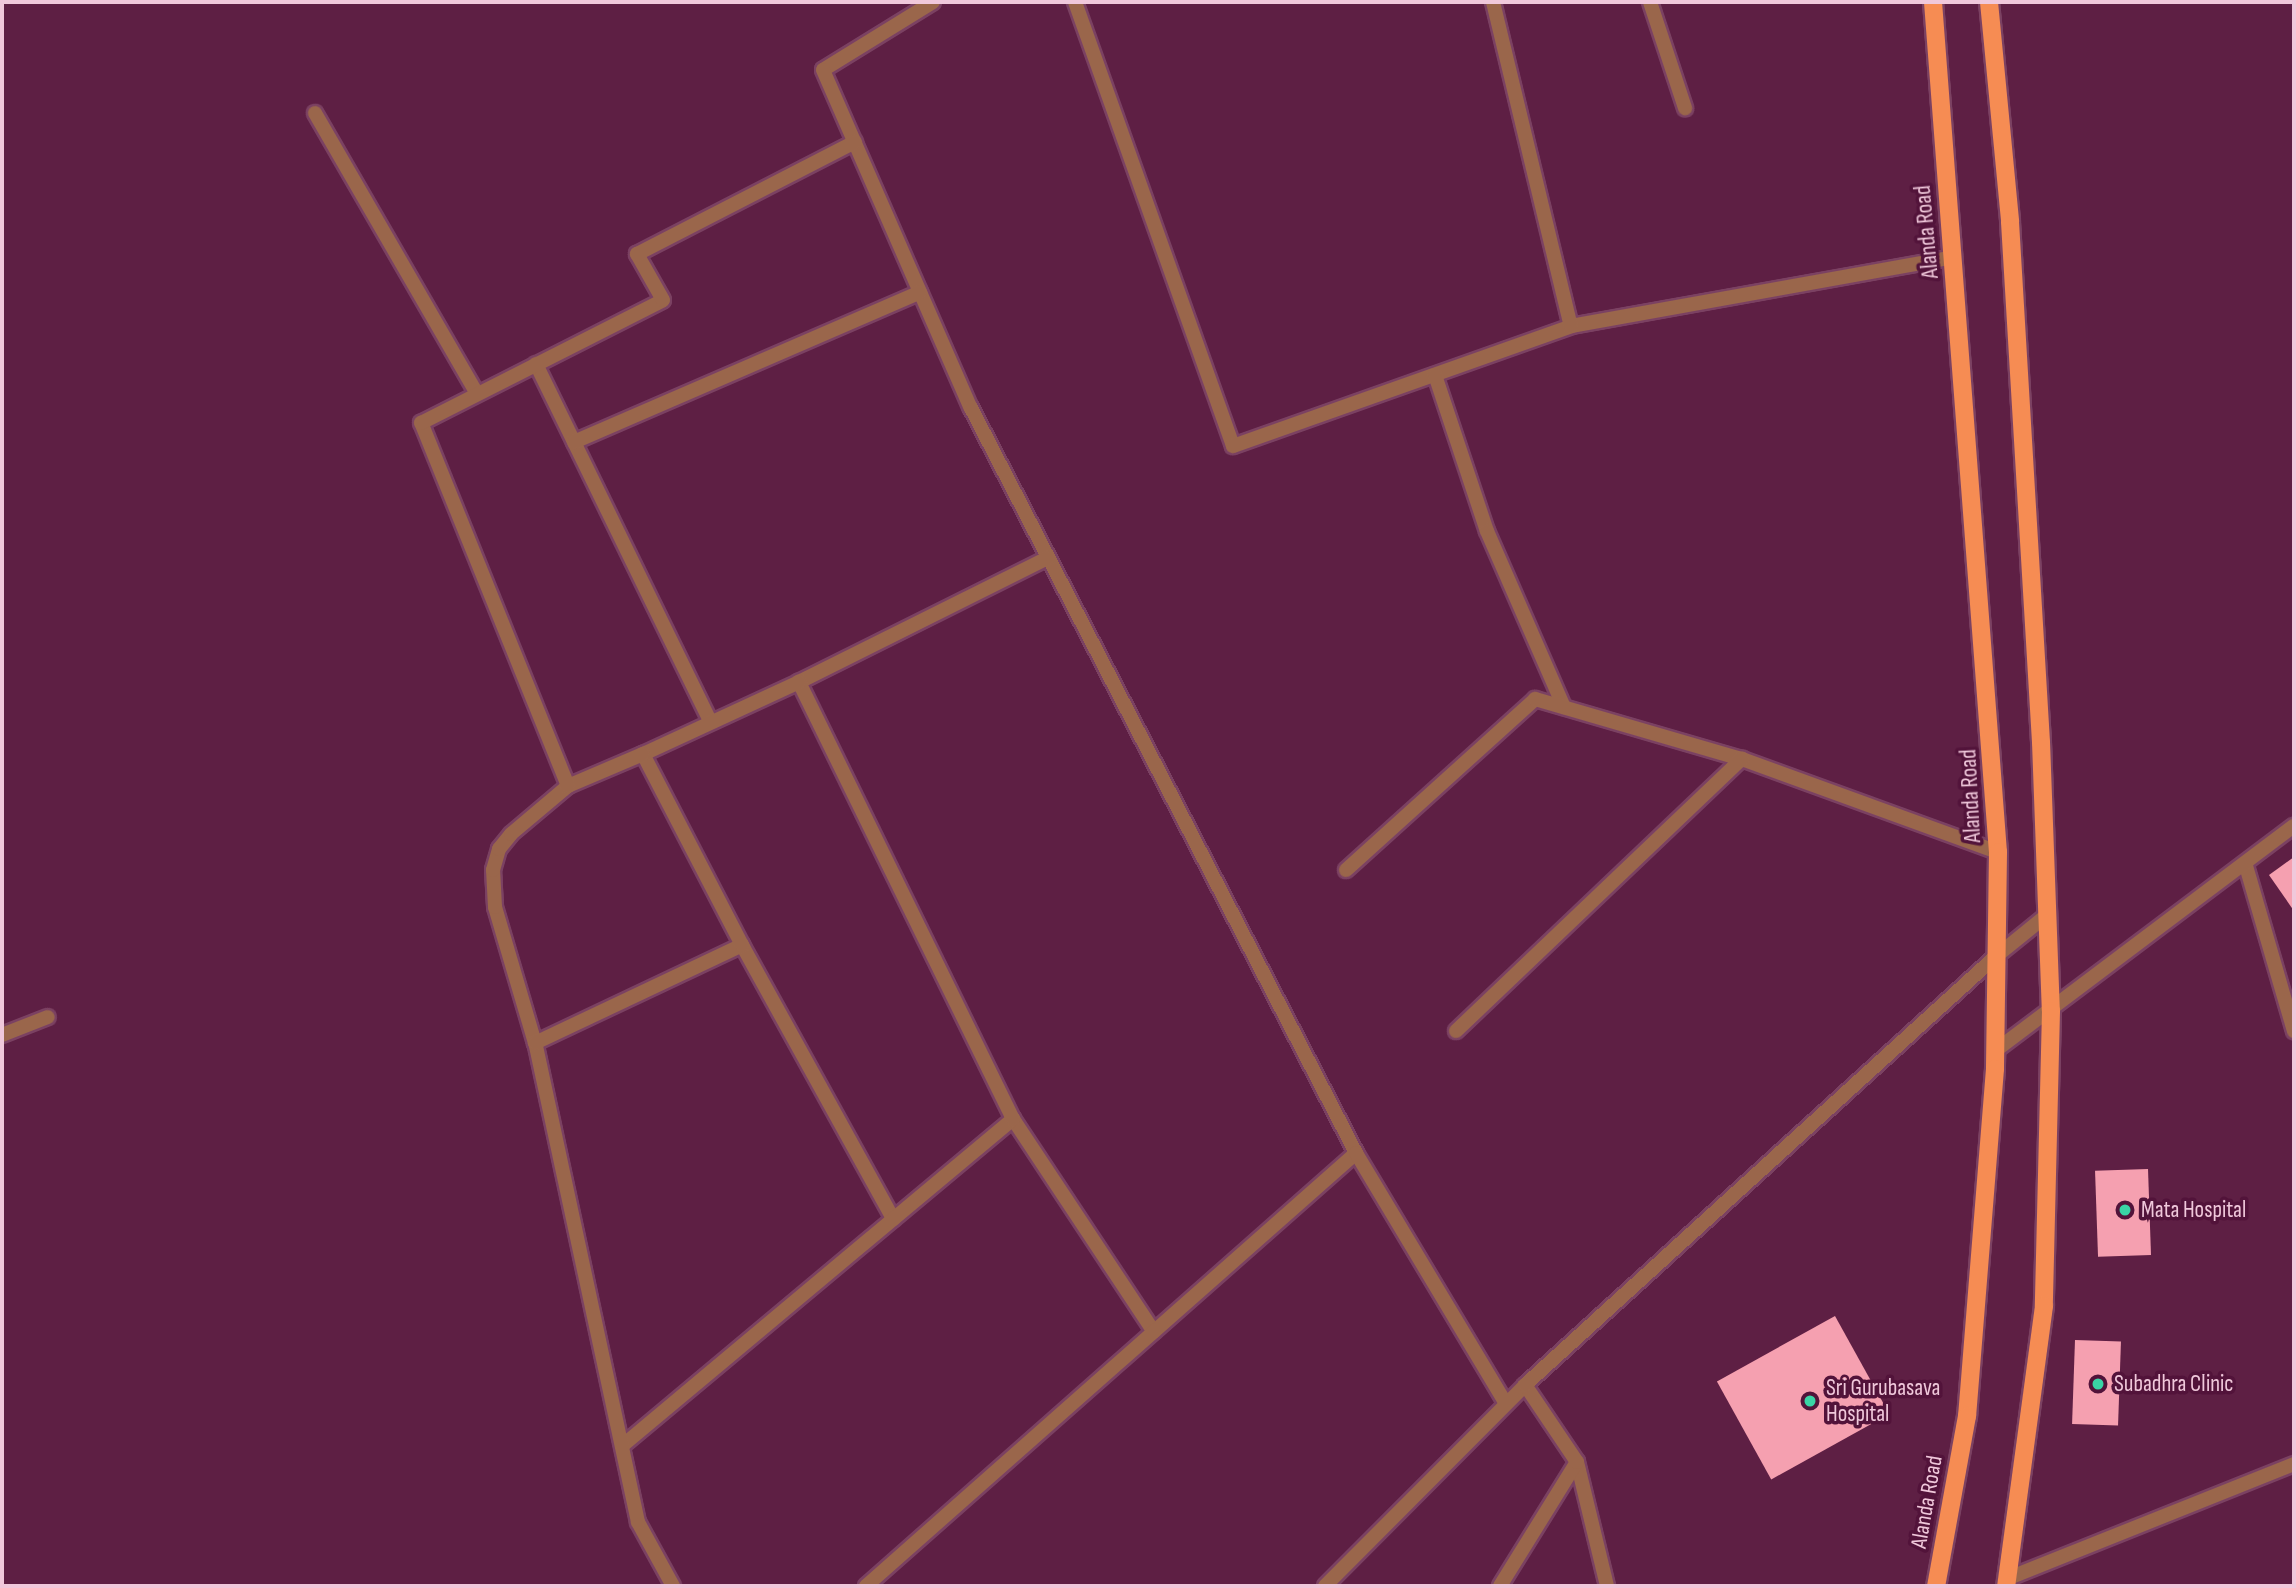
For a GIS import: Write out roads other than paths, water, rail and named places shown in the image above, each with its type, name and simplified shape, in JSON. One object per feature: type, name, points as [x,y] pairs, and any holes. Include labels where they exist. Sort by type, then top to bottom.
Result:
[{"type":"main road","name":"Alanda Road","points":[[1933,2],[1998,852],[1994,958],[1995,1051],[1967,1416],[1936,1586]]},
{"type":"main road","points":[[1989,2],[2011,236],[2051,1011],[2043,1307],[2007,1582]]},
{"type":"street","points":[[933,2],[824,70],[971,408],[1356,1153],[1506,1404]]},
{"type":"street","points":[[1075,2],[1233,446],[1571,326],[1954,257]]},
{"type":"street","points":[[1493,2],[1571,326]]},
{"type":"street","points":[[1650,2],[1685,108]]},
{"type":"street","points":[[314,113],[477,394]]},
{"type":"street","points":[[568,786],[421,423],[663,300],[637,254],[855,142]]},
{"type":"street","points":[[574,442],[920,292]]},
{"type":"street","points":[[536,364],[710,720]]},
{"type":"street","points":[[1436,374],[1487,531],[1564,707]]},
{"type":"street","points":[[673,1586],[638,1522],[535,1043],[495,907],[493,870],[499,849],[511,834],[568,786],[799,682],[1048,558]]},
{"type":"street","points":[[799,682],[1013,1119],[1154,1332]]},
{"type":"street","points":[[1346,870],[1535,699],[1742,759],[1998,852]]},
{"type":"street","points":[[642,754],[742,945],[893,1219]]},
{"type":"street","points":[[1456,1031],[1742,759]]},
{"type":"street","points":[[1995,1051],[2246,866],[2294,826]]},
{"type":"street","points":[[2246,866],[2294,1031]]},
{"type":"street","points":[[1325,1586],[1525,1385],[1994,958],[2047,915]]},
{"type":"street","points":[[535,1043],[742,945]]},
{"type":"street","points":[[2,1035],[48,1017]]},
{"type":"street","points":[[622,1446],[1013,1119]]},
{"type":"street","points":[[866,1586],[1356,1153]]},
{"type":"street","points":[[1525,1385],[1577,1462],[1607,1586]]},
{"type":"street","points":[[1500,1586],[1577,1462]]},
{"type":"street","points":[[2007,1582],[2294,1464]]},
{"type":"place","name":"Mata Hospital","points":[[2125,1210]]},
{"type":"place","name":"Subadhra Clinic","points":[[2098,1384]]},
{"type":"place","name":"Sri Gurubasava Hospital","points":[[1810,1401]]}]
